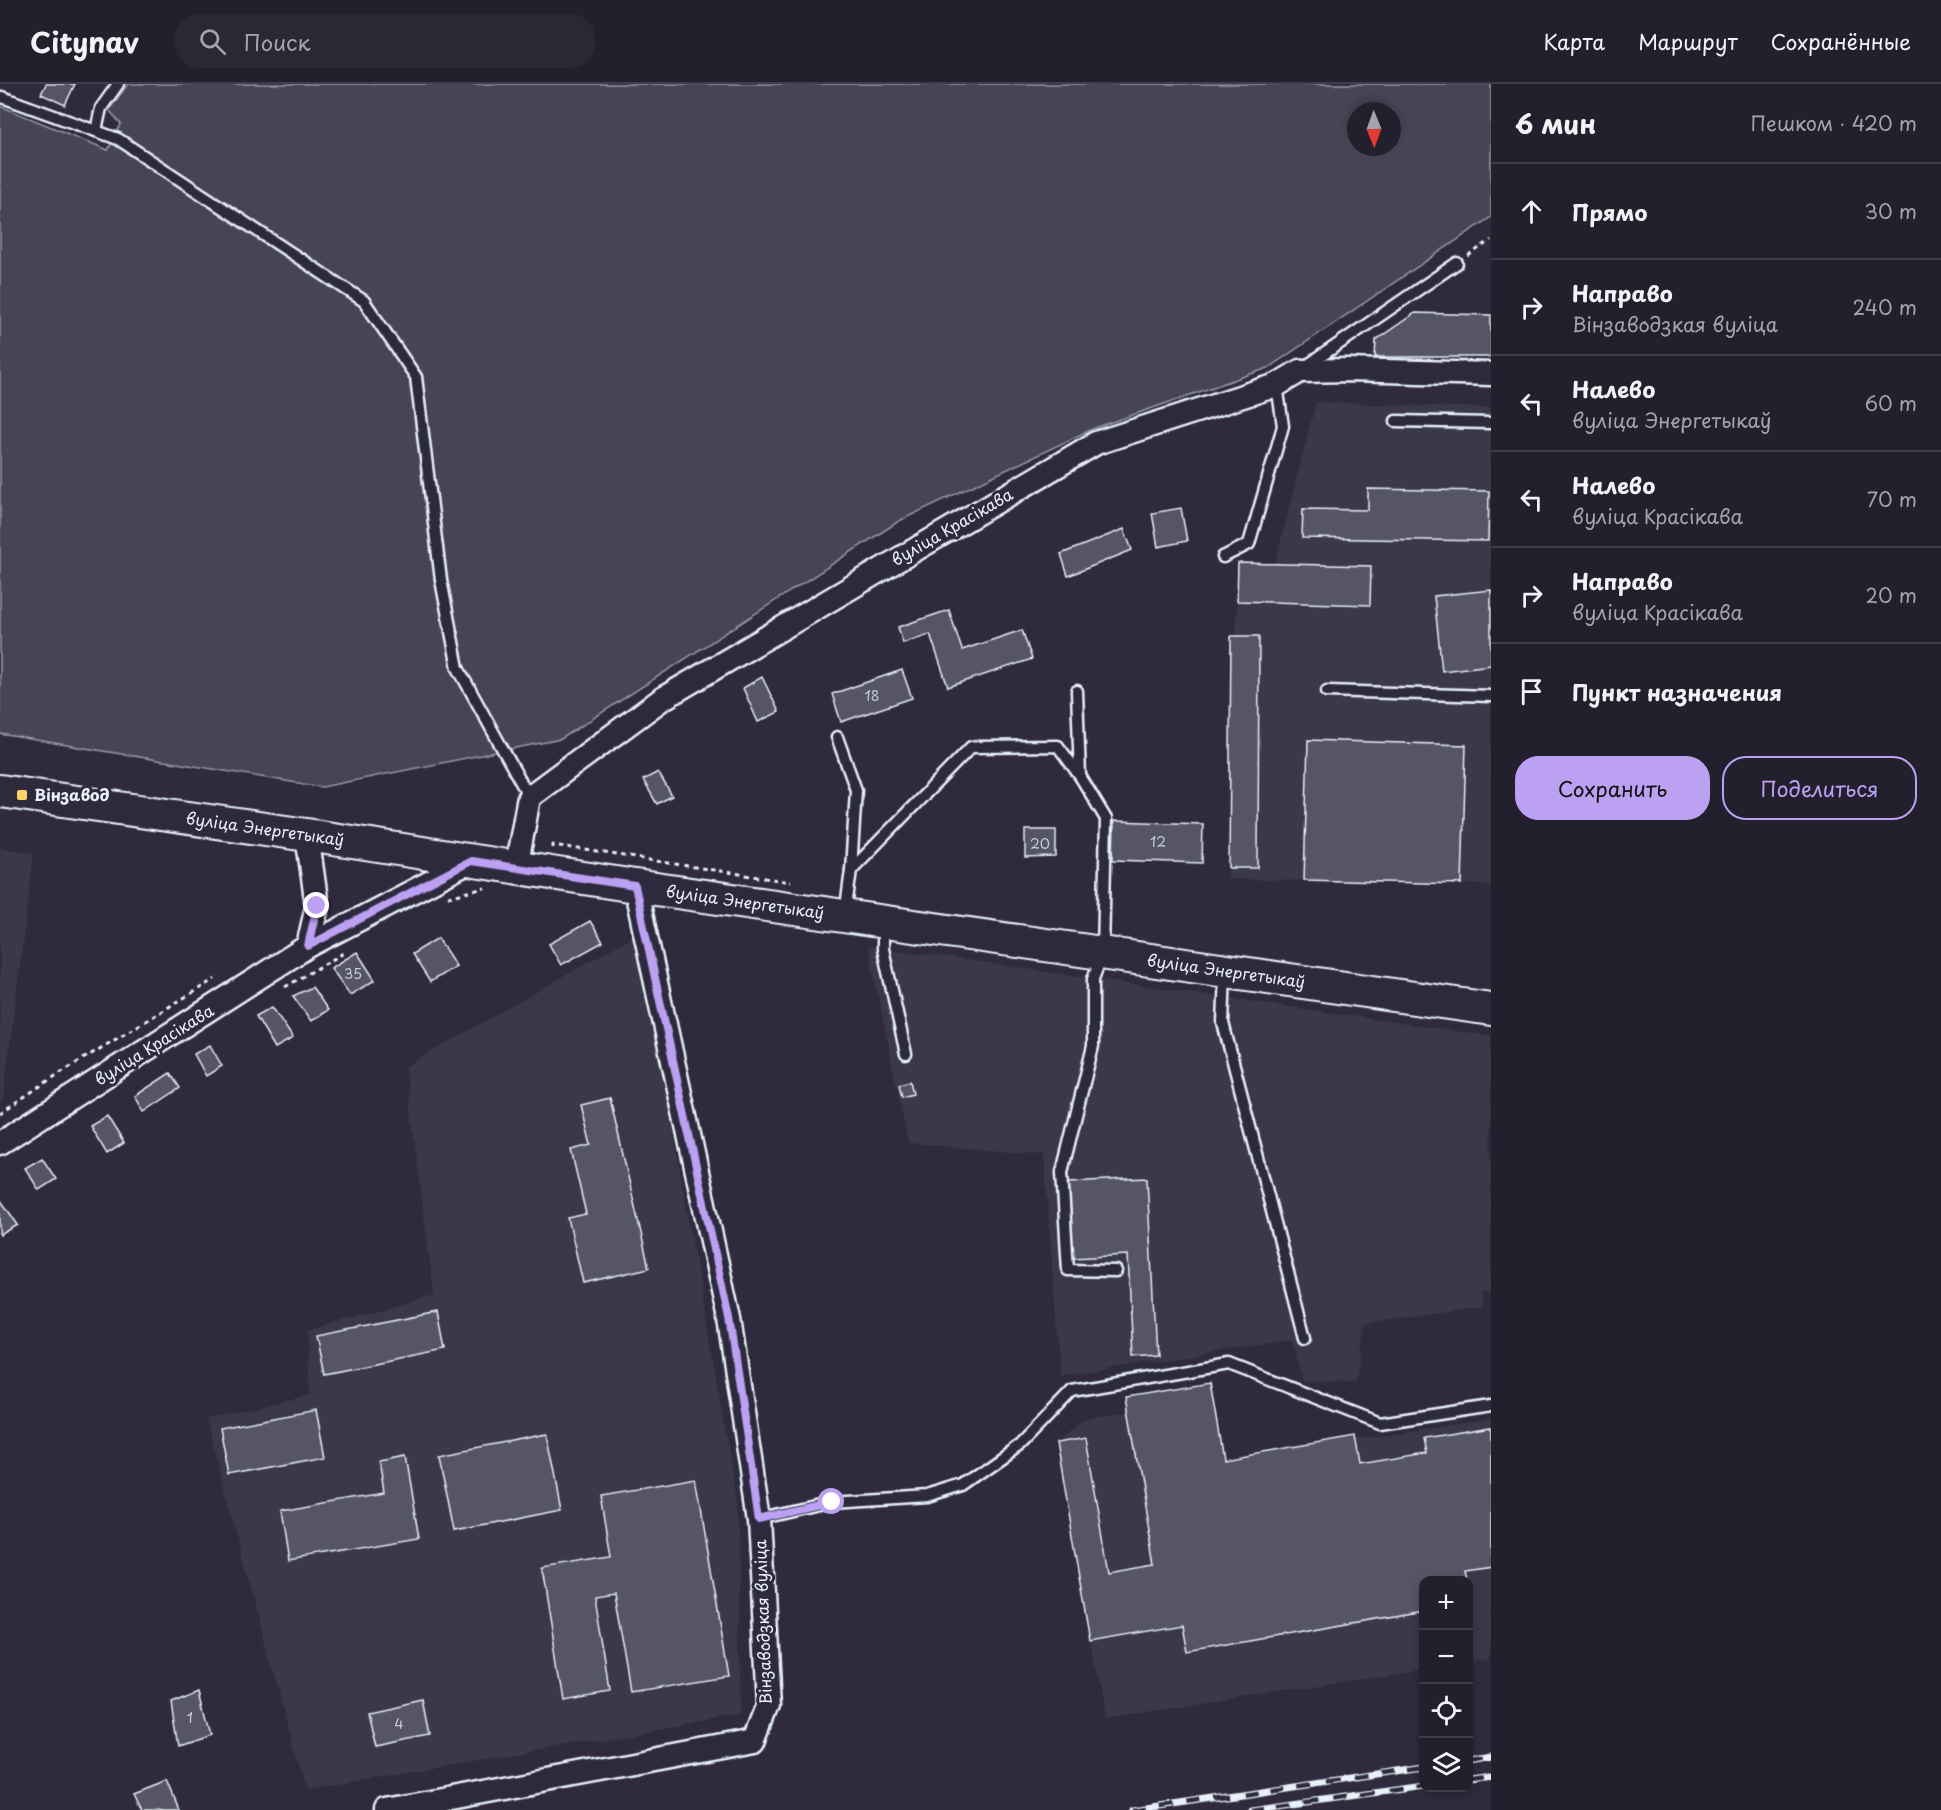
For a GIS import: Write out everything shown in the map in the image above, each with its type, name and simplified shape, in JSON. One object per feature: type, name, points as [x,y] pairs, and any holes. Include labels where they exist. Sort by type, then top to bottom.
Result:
[{"type":"main road","name":"вуліца Энергетыкаў","points":[[0,791],[471,861],[505,877],[550,874],[1491,1009]]},
{"type":"street","name":"вуліца Красікава","points":[[529,797],[662,699],[1096,443],[1277,385],[1300,371]]},
{"type":"street","points":[[1300,371],[1491,374]]},
{"type":"street","points":[[505,877],[529,797]]},
{"type":"street","points":[[307,835],[317,906],[308,946]]},
{"type":"street","name":"вуліца Красікава","points":[[0,1143],[308,946],[471,861]]},
{"type":"street","name":"Вінзаводзкая вуліца","points":[[387,1810],[755,1741],[769,1705],[759,1519],[729,1318],[635,886]]},
{"type":"lane","points":[[96,131],[101,108],[118,84]]},
{"type":"lane","points":[[2,97],[118,139],[364,301],[417,377],[441,580],[458,668],[529,797]]},
{"type":"lane","points":[[1300,371],[1457,263]]},
{"type":"lane","points":[[1223,557],[1249,544],[1282,426],[1277,385]]},
{"type":"lane","points":[[1396,421],[1491,423]]},
{"type":"lane","points":[[1077,691],[1080,776]]},
{"type":"lane","points":[[1327,691],[1491,696]]},
{"type":"lane","points":[[837,737],[856,790],[851,870],[845,917]]},
{"type":"lane","points":[[851,870],[971,747],[1058,746],[1080,776],[1106,819],[1103,953],[1093,979],[1093,1046],[1062,1172],[1068,1270],[1116,1270]]},
{"type":"lane","points":[[883,922],[883,948],[906,1054]]},
{"type":"lane","points":[[1225,971],[1223,1023],[1305,1338]]},
{"type":"lane","points":[[759,1519],[832,1502],[927,1496],[963,1485],[1020,1445],[1072,1391],[1229,1364],[1380,1423],[1491,1406]]},
{"type":"path","points":[[1457,263],[1491,240]]},
{"type":"path","points":[[550,874],[553,845],[802,883]]},
{"type":"path","points":[[441,899],[505,877]]},
{"type":"path","points":[[278,991],[349,949]]},
{"type":"path","points":[[0,1113],[60,1073],[234,968],[246,987]]},
{"type":"shaded area","points":[[128,84],[1491,84],[1491,217],[1268,368],[1092,429],[899,521],[561,739],[322,787],[0,734],[0,106],[108,150],[121,124],[109,110]]},
{"type":"shaded area","points":[[1316,402],[1491,408],[1491,885],[1228,879],[1238,563],[1275,563]]},
{"type":"shaded area","points":[[0,848],[34,853],[3,1101],[0,1103]]},
{"type":"shaded area","points":[[639,933],[738,1504],[741,1715],[305,1790],[206,1419],[310,1395],[307,1330],[434,1295],[405,1067]]},
{"type":"shaded area","points":[[868,946],[1491,1036],[1491,1292],[1480,1293],[1483,1307],[1366,1323],[1356,1382],[1302,1381],[1292,1340],[1060,1376],[1044,1155],[908,1143]]},
{"type":"shaded area","points":[[1210,1383],[1223,1459],[1491,1419],[1491,1659],[1473,1661],[1473,1576],[1419,1576],[1419,1670],[1105,1719],[1056,1443],[1085,1418],[1128,1412],[1126,1397]]},
{"type":"building","points":[[46,84],[75,84],[65,105],[41,94]]},
{"type":"building","points":[[1415,313],[1491,315],[1491,357],[1375,357],[1376,340]]},
{"type":"building","points":[[1368,489],[1489,491],[1488,541],[1302,538],[1303,509],[1368,510]]},
{"type":"building","points":[[1181,508],[1187,541],[1158,547],[1152,513]]},
{"type":"building","points":[[1124,529],[1132,550],[1068,576],[1061,554]]},
{"type":"building","points":[[1238,563],[1371,566],[1370,605],[1237,601]]},
{"type":"building","points":[[1491,590],[1491,665],[1442,671],[1434,596]]},
{"type":"building","points":[[949,610],[962,650],[1022,630],[1032,659],[948,687],[930,634],[903,643],[898,627]]},
{"type":"building","points":[[1231,636],[1259,636],[1258,868],[1229,868]]},
{"type":"building","points":[[902,670],[912,698],[841,722],[832,694]]},
{"type":"building","points":[[762,677],[779,712],[758,722],[743,688]]},
{"type":"building","points":[[1308,740],[1466,745],[1462,884],[1304,880]]},
{"type":"building","points":[[658,772],[672,796],[657,804],[643,780]]},
{"type":"building","points":[[1114,821],[1203,824],[1202,863],[1113,860]]},
{"type":"building","points":[[1025,830],[1056,830],[1056,857],[1025,858]]},
{"type":"building","points":[[590,921],[603,942],[561,965],[549,944]]},
{"type":"building","points":[[438,938],[456,966],[430,982],[412,954]]},
{"type":"building","points":[[357,952],[375,980],[350,995],[331,968]]},
{"type":"building","points":[[312,987],[328,1010],[311,1021],[293,996]]},
{"type":"building","points":[[272,1007],[293,1038],[275,1048],[256,1016]]},
{"type":"building","points":[[210,1045],[222,1066],[206,1076],[194,1054]]},
{"type":"building","points":[[170,1073],[180,1088],[144,1112],[135,1096]]},
{"type":"building","points":[[910,1081],[913,1094],[902,1097],[899,1084]]},
{"type":"building","points":[[610,1098],[649,1268],[583,1283],[568,1218],[586,1214],[571,1150],[591,1145],[581,1105]]},
{"type":"building","points":[[107,1116],[124,1143],[107,1154],[90,1126]]},
{"type":"building","points":[[42,1158],[56,1179],[39,1190],[25,1168]]},
{"type":"building","points":[[1147,1178],[1156,1355],[1133,1357],[1128,1255],[1073,1258],[1069,1182]]},
{"type":"building","points":[[0,1199],[18,1225],[0,1235]]},
{"type":"building","points":[[438,1312],[445,1350],[324,1374],[316,1336]]},
{"type":"building","points":[[1210,1383],[1223,1459],[1355,1436],[1360,1464],[1427,1453],[1424,1438],[1491,1427],[1491,1567],[1465,1571],[1466,1576],[1419,1576],[1419,1612],[1187,1652],[1182,1625],[1090,1641],[1056,1443],[1086,1438],[1109,1572],[1155,1564],[1126,1397]]},
{"type":"building","points":[[316,1410],[325,1457],[229,1475],[220,1428]]},
{"type":"building","points":[[547,1434],[562,1510],[454,1531],[439,1455]]},
{"type":"building","points":[[405,1457],[419,1539],[288,1561],[280,1511],[384,1493],[379,1462]]},
{"type":"building","points":[[696,1480],[729,1676],[631,1692],[614,1593],[595,1596],[610,1691],[563,1699],[542,1568],[611,1557],[601,1496]]},
{"type":"building","points":[[199,1690],[210,1735],[178,1746],[171,1701]]},
{"type":"building","points":[[423,1700],[430,1736],[375,1747],[367,1712]]},
{"type":"building","points":[[167,1781],[179,1810],[142,1810],[134,1794]]},
{"type":"railway","points":[[1473,1760],[1491,1757]]},
{"type":"railway","points":[[1132,1810],[1419,1768]]},
{"type":"railway","points":[[1473,1779],[1491,1777]]},
{"type":"railway","points":[[1250,1810],[1419,1787]]},
{"type":"place","name":"Вінзавод","points":[[22,795]]},
{"type":"route","points":[[317,906],[308,946],[471,861],[635,886],[729,1318],[759,1519],[832,1502]]}]
